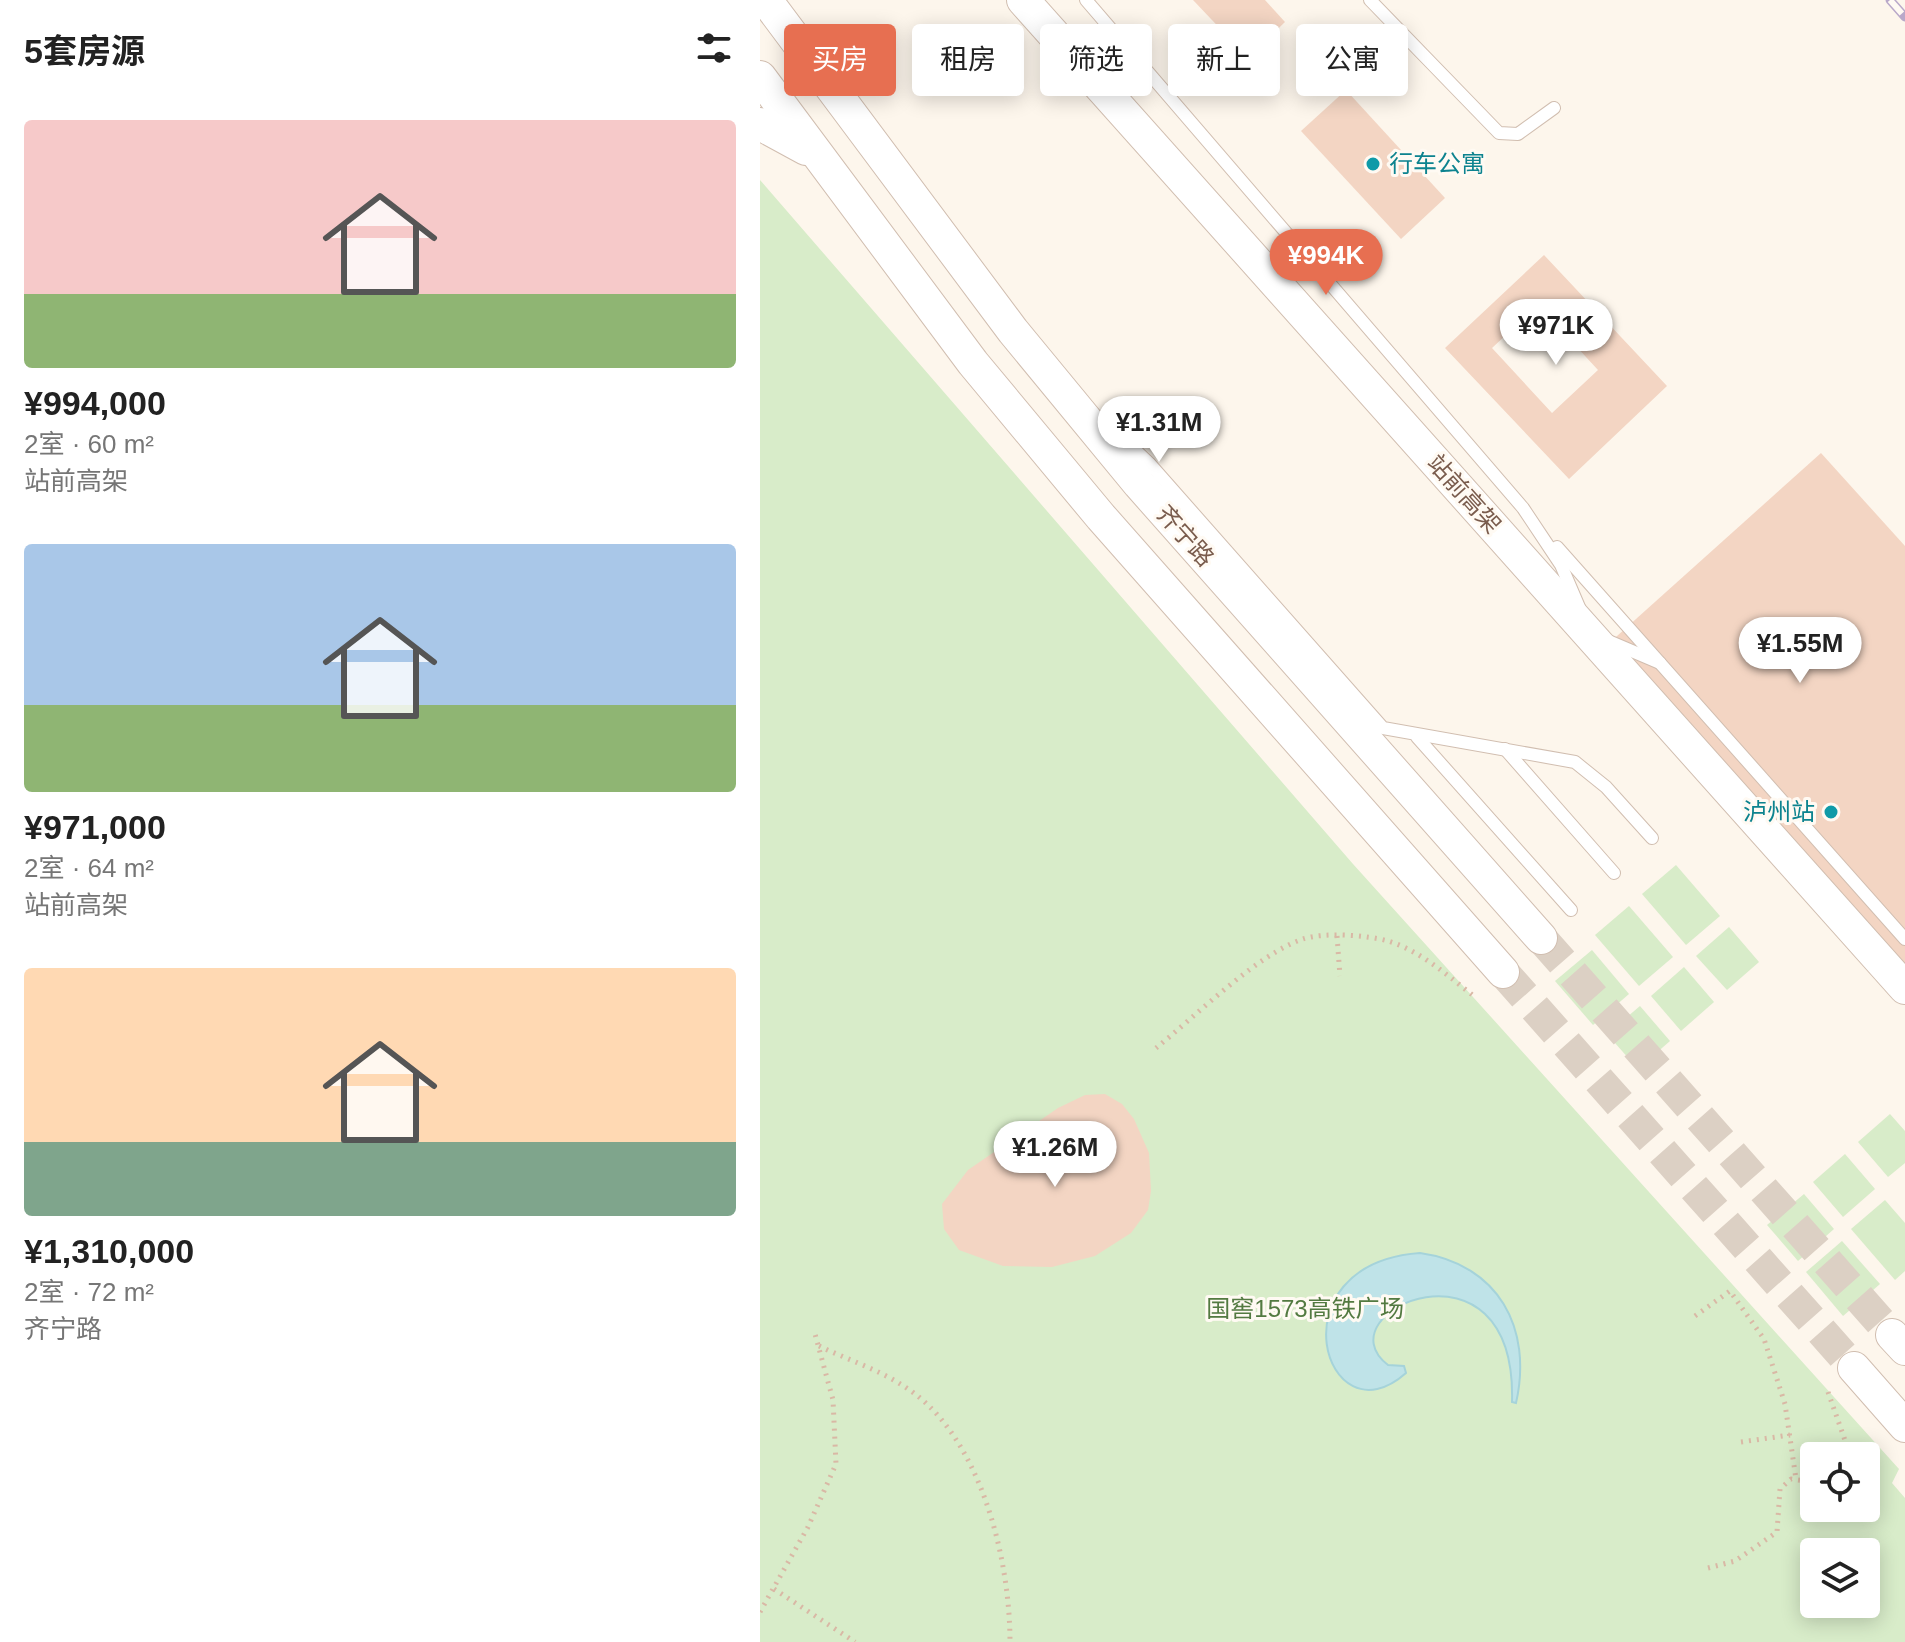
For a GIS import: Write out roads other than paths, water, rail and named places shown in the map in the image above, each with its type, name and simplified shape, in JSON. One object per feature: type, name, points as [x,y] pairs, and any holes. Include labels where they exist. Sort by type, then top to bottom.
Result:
[{"type":"street","name":"齐宁路","points":[[766,0],[784,24]]},
{"type":"street","points":[[795,0],[804,24]]},
{"type":"street","name":"站前高架","points":[[1023,0],[1905,988]]},
{"type":"street","name":"齐宁路","points":[[760,77],[973,363],[1101,517],[1503,972]]},
{"type":"street","name":"齐宁路","points":[[839,96],[1013,331],[1139,484],[1541,938]]},
{"type":"street","points":[[760,124],[795,140],[822,160]]},
{"type":"street","points":[[1854,1368],[1905,1426]]},
{"type":"lane","points":[[1086,0],[1523,508],[1905,939]]},
{"type":"lane","points":[[1370,0],[1499,133],[1518,134],[1554,108]]},
{"type":"lane","points":[[1013,331],[1149,463],[1383,728],[1417,737],[1575,762],[1606,787],[1652,838]]},
{"type":"lane","points":[[1523,508],[1561,565],[1588,632],[1660,663]]},
{"type":"lane","points":[[1417,737],[1571,910]]},
{"type":"lane","points":[[1505,749],[1614,873]]},
{"type":"water","points":[[1420,1253],[1447,1260],[1470,1271],[1489,1286],[1504,1304],[1514,1325],[1519,1349],[1520,1375],[1516,1403],[1512,1402],[1505,1347],[1485,1314],[1457,1299],[1426,1297],[1398,1307],[1379,1324],[1374,1344],[1388,1365],[1404,1366],[1406,1373],[1377,1389],[1353,1386],[1336,1370],[1327,1344],[1329,1315],[1344,1287],[1373,1264]]},
{"type":"tunnel","points":[[1541,938],[1892,1335]]},
{"type":"tunnel","points":[[1503,972],[1854,1368]]},
{"type":"railway","points":[[1890,0],[1905,17]]},
{"type":"place","name":"行车公寓","points":[[1373,164]]},
{"type":"place","name":"泸州站","points":[[1831,812]]},
{"type":"park label","name":"国窖1573高铁广场","points":[[1305,1309]]}]
